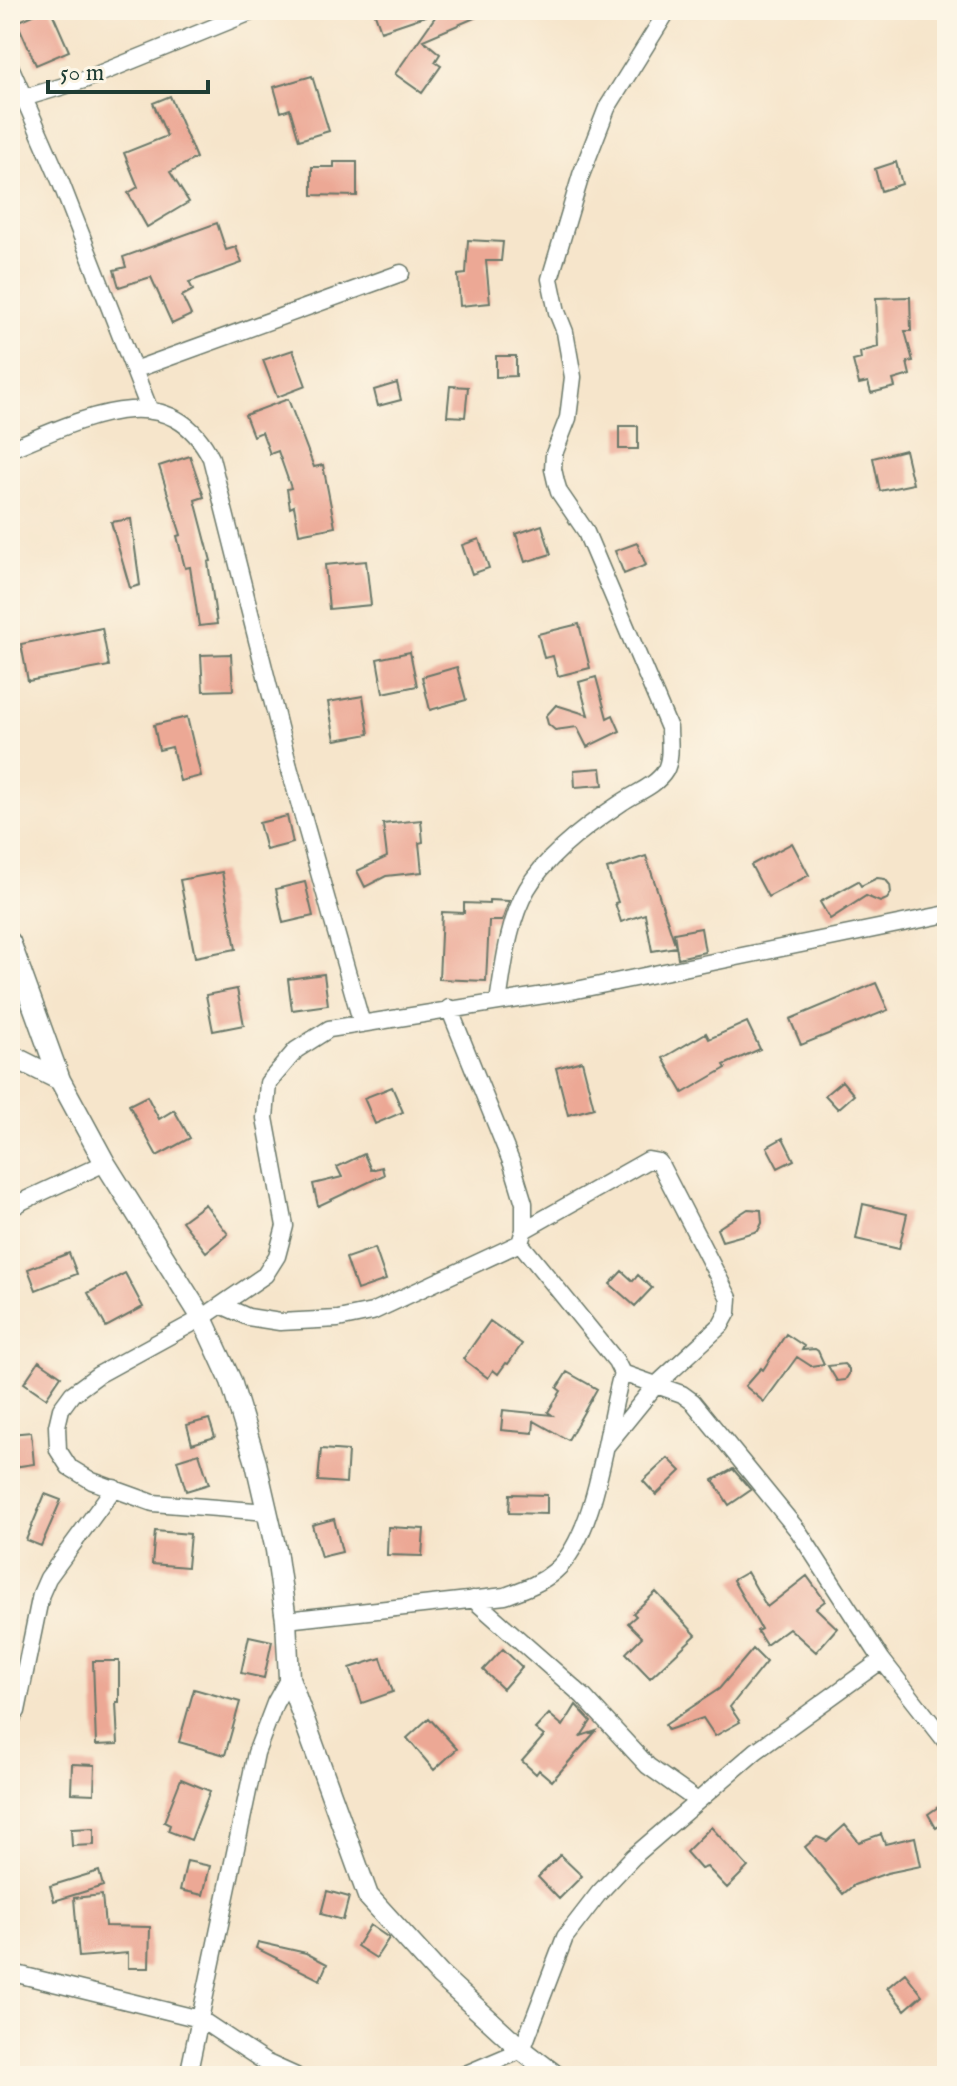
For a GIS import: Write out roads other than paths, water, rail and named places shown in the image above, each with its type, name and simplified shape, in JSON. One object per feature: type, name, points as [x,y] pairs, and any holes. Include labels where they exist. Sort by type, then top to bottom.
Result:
[{"type":"street","points":[[17,100],[84,80],[256,10]]},
{"type":"street","points":[[498,1002],[507,943],[526,891],[548,861],[620,803],[654,783],[669,761],[669,728],[585,530],[556,482],[554,454],[568,418],[573,377],[565,332],[550,279],[581,175],[607,108],[668,10]]},
{"type":"street","points":[[10,66],[17,100],[61,183],[150,411]]},
{"type":"street","points":[[134,370],[401,273]]},
{"type":"street","points":[[10,449],[112,412],[167,413],[180,419],[202,439],[211,458],[289,767],[362,1024]]},
{"type":"street","points":[[268,1512],[153,1503],[92,1481],[69,1467],[58,1450],[57,1426],[61,1409],[72,1394],[98,1375],[202,1318],[265,1275],[277,1256],[285,1226],[265,1118],[268,1083],[296,1050],[329,1029],[576,990],[947,914]]},
{"type":"street","points":[[10,942],[60,1080],[105,1163],[202,1318],[231,1381],[256,1463],[276,1550],[286,1620],[289,1678],[368,1896],[440,1975],[522,2050],[556,2076]]},
{"type":"street","points":[[286,1620],[505,1596],[538,1584],[558,1569],[573,1548],[585,1522],[606,1447],[622,1373],[522,1236],[524,1203],[512,1164],[449,1008]]},
{"type":"street","points":[[10,1055],[60,1080]]},
{"type":"street","points":[[221,1305],[248,1317],[280,1322],[338,1319],[372,1312],[522,1236],[648,1160],[659,1162],[729,1298],[728,1312],[721,1325],[655,1386],[606,1447]]},
{"type":"street","points":[[10,1209],[105,1163]]},
{"type":"street","points":[[622,1373],[682,1394],[693,1402],[799,1532],[882,1660],[947,1743]]},
{"type":"street","points":[[10,1722],[17,1711],[41,1594],[48,1578],[114,1488]]},
{"type":"street","points":[[473,1599],[583,1696],[648,1766],[696,1800]]},
{"type":"street","points":[[461,2076],[522,2050],[565,1937],[599,1893],[633,1857],[756,1751],[882,1660]]},
{"type":"street","points":[[188,2076],[256,1753],[275,1703],[289,1678]]},
{"type":"street","points":[[10,1975],[17,1974],[200,2019],[265,2062],[296,2076]]}]
